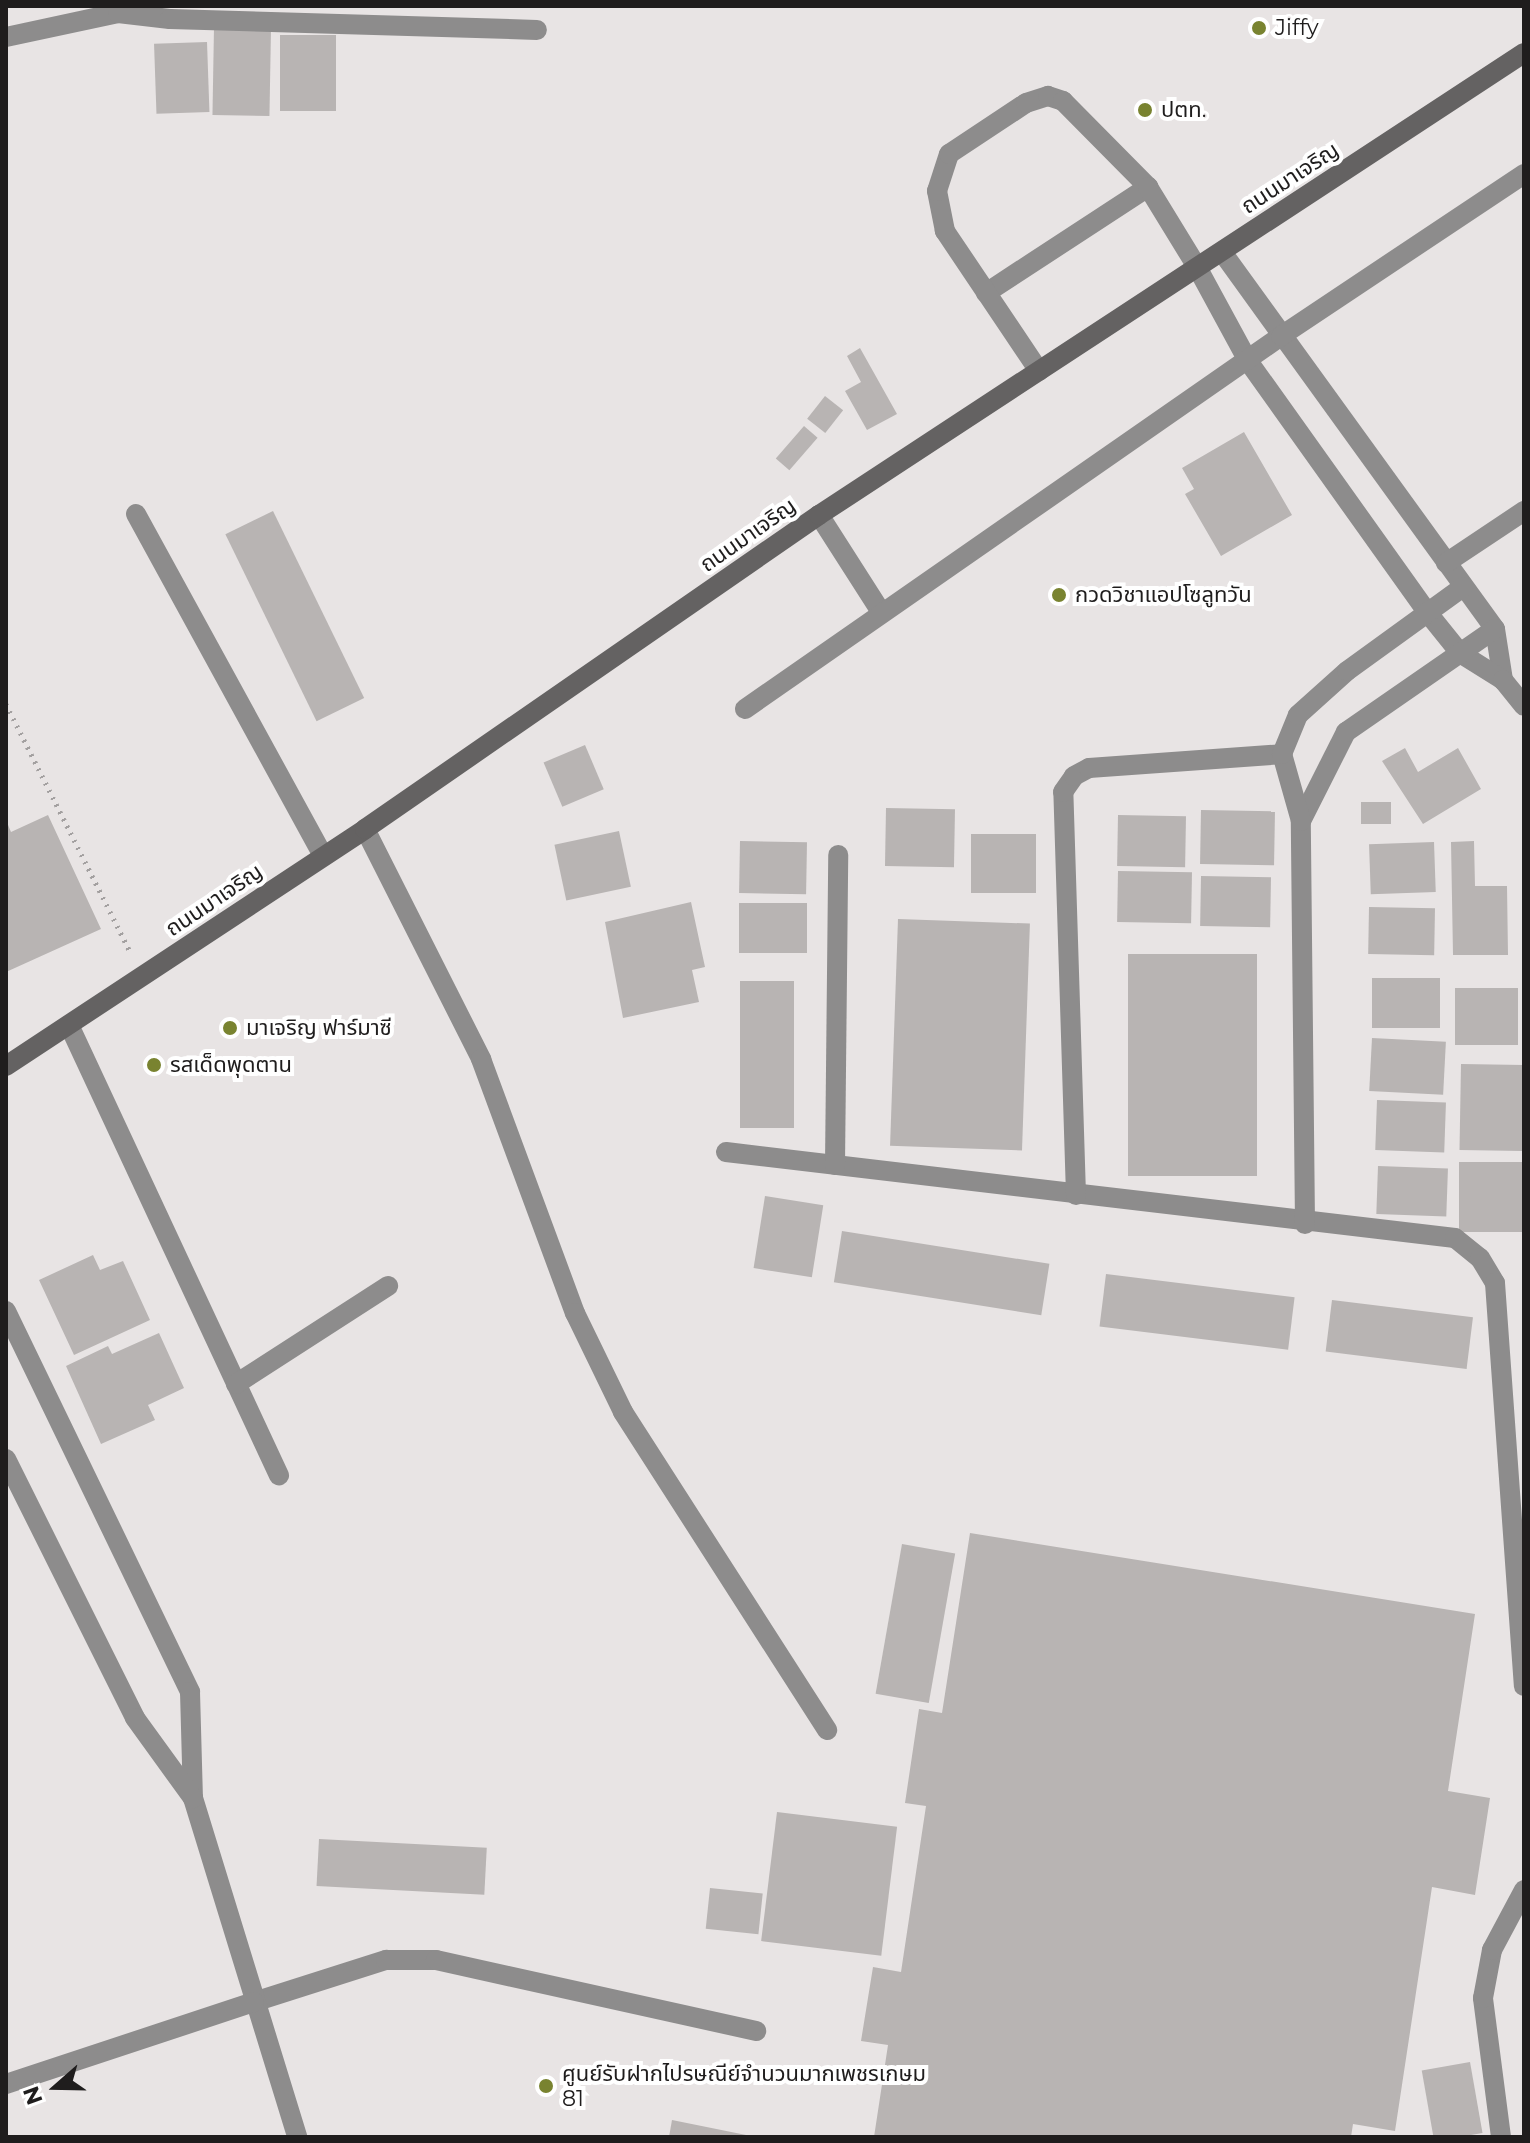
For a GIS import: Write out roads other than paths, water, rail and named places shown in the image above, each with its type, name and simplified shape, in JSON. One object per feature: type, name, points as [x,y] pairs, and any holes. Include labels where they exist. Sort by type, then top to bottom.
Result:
[{"type":"main road","name":"ถนนมาเจริญ","points":[[6,1066],[365,829],[819,515],[1524,53]]},
{"type":"street","points":[[6,37],[68,14],[118,13],[537,30]]},
{"type":"street","points":[[1039,371],[945,231],[937,191],[949,154],[1013,112],[1048,96],[1063,101],[1148,187],[1197,267],[1248,361],[1427,612],[1460,653],[1503,680],[1524,706]]},
{"type":"street","points":[[745,709],[1281,336],[1524,174]]},
{"type":"street","points":[[986,293],[1148,187]]},
{"type":"street","points":[[1222,252],[1495,629],[1503,680]]},
{"type":"street","points":[[1446,563],[1524,511]]},
{"type":"street","points":[[136,514],[323,856]]},
{"type":"street","points":[[819,515],[881,612]]},
{"type":"street","points":[[1305,1224],[1301,821],[1282,754],[1298,715],[1463,587]]},
{"type":"street","points":[[1301,821],[1346,732],[1495,629]]},
{"type":"street","points":[[1076,1195],[1063,792],[1074,776],[1089,768],[1282,754]]},
{"type":"street","points":[[365,829],[481,1059],[575,1313],[623,1412],[827,1730]]},
{"type":"street","points":[[835,1165],[838,855]]},
{"type":"street","points":[[69,1025],[279,1476]]},
{"type":"street","points":[[726,1152],[1305,1224],[1455,1238],[1480,1258],[1495,1283],[1524,1686]]},
{"type":"street","points":[[236,1384],[388,1286]]},
{"type":"street","points":[[6,1311],[190,1692],[193,1798],[297,2137]]},
{"type":"street","points":[[6,1459],[135,1718],[193,1798]]},
{"type":"street","points":[[1501,2137],[1483,1998],[1492,1950],[1524,1890]]},
{"type":"street","points":[[6,2084],[386,1960],[436,1960],[756,2031]]},
{"type":"place","name":"Jiffy","points":[[1259,28]]},
{"type":"place","name":"ปตท.","points":[[1145,110]]},
{"type":"place","name":"กวดวิชาแอปโซลูทวัน","points":[[1059,595]]},
{"type":"place","name":"มาเจริญ ฟาร์มาซี","points":[[230,1028]]},
{"type":"place","name":"รสเด็ดพุดตาน","points":[[154,1065]]},
{"type":"place","name":"ศูนย์รับฝากไปรษณีย์จำนวนมากเพชรเกษม 81","points":[[546,2086]]}]
